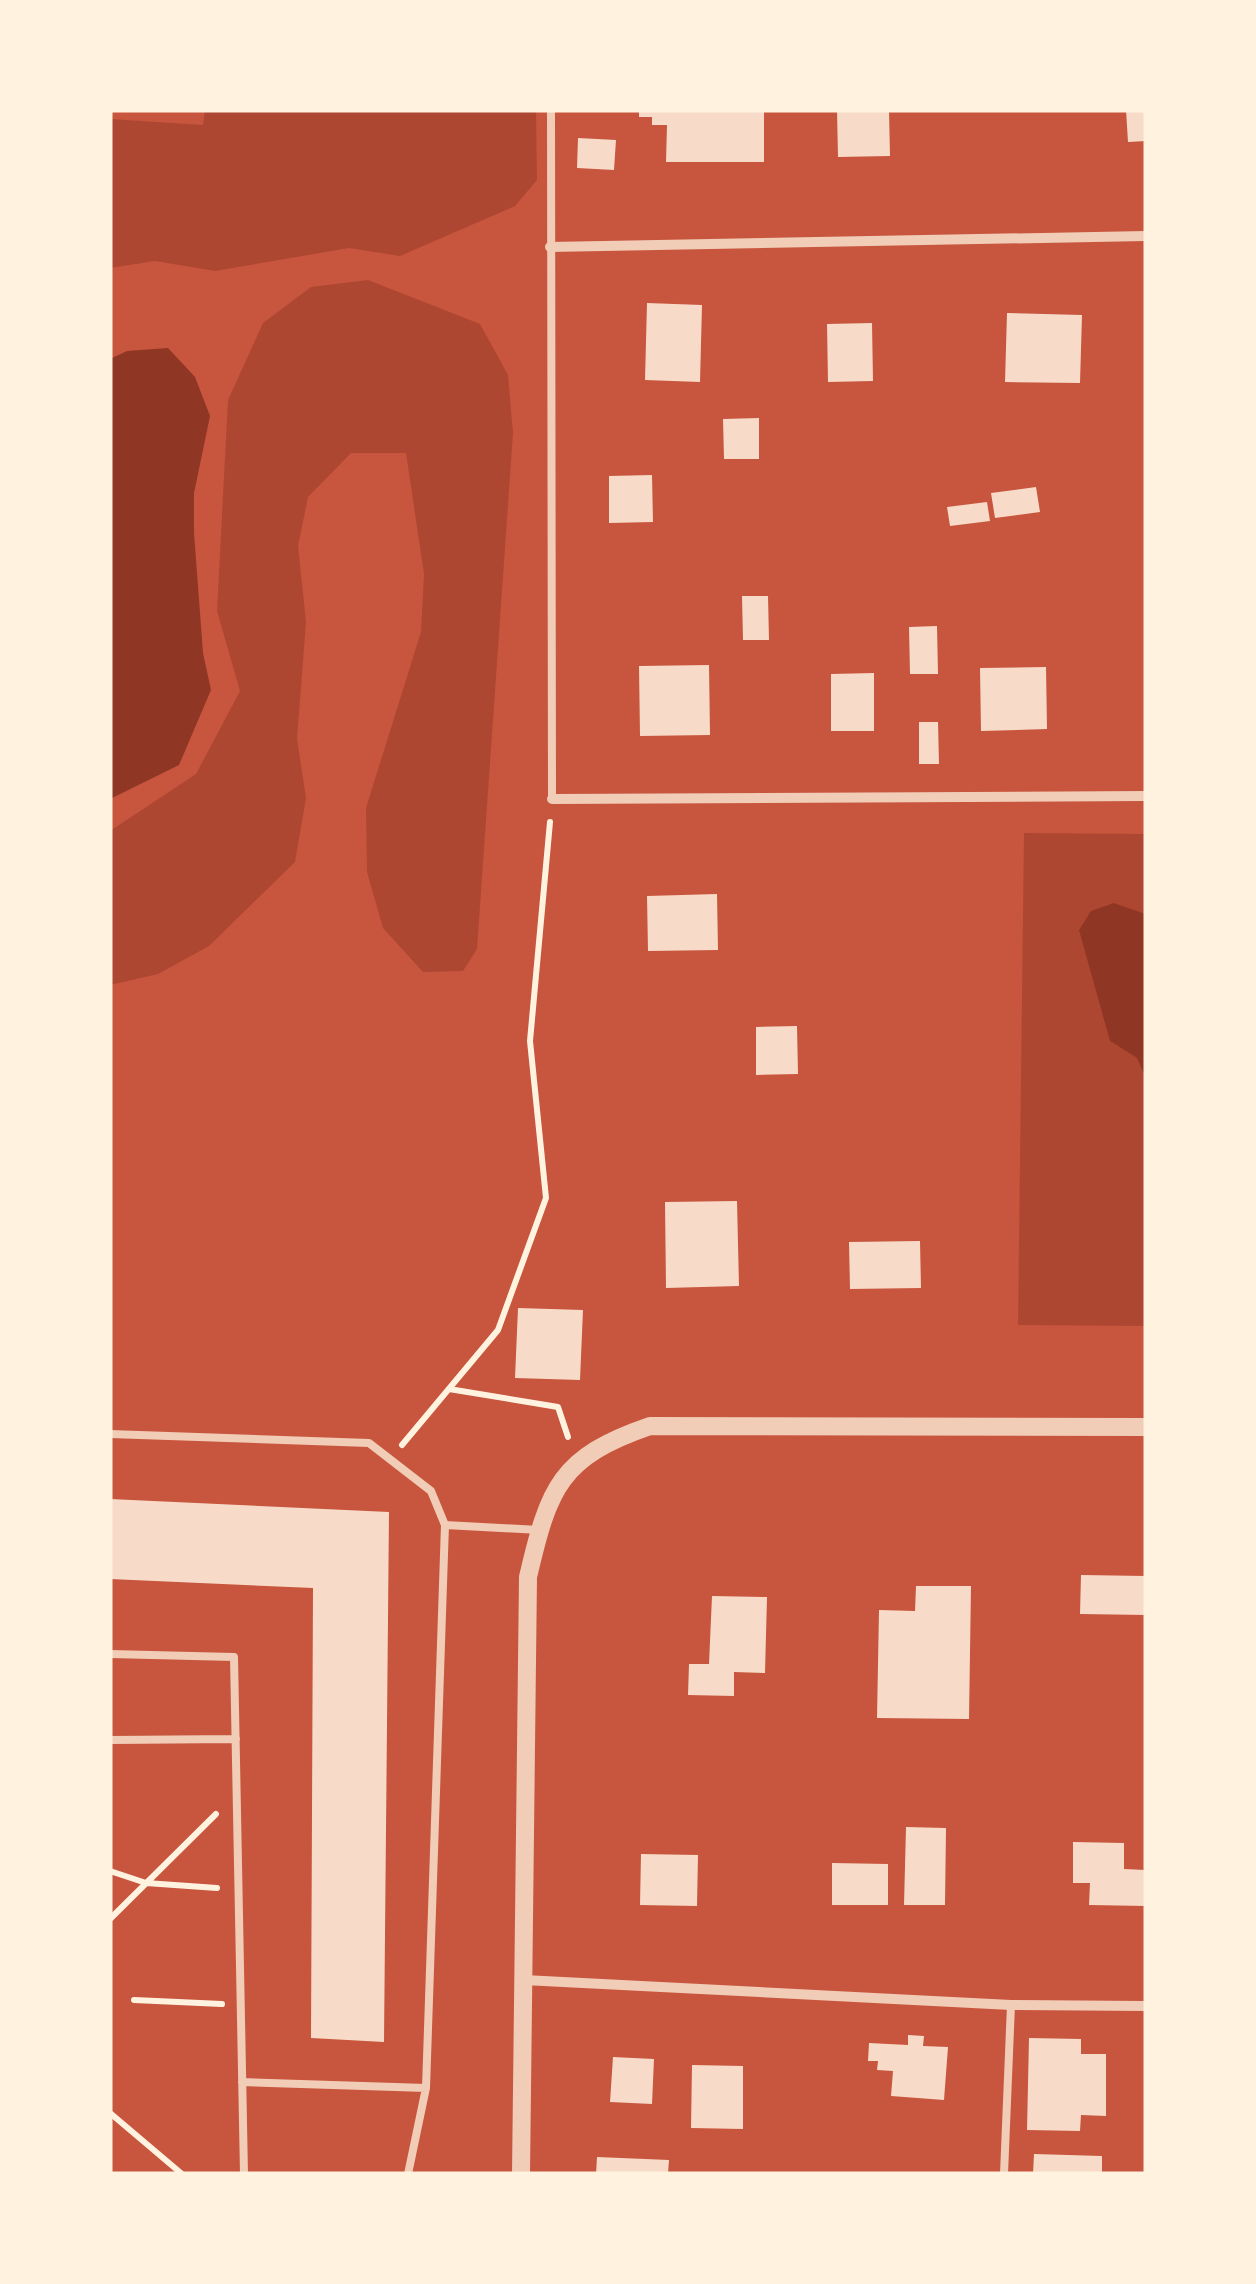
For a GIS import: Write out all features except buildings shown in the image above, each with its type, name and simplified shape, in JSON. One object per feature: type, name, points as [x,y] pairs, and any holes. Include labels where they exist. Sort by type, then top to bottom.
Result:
[{"type":"street","points":[[550,247],[1146,236]]},
{"type":"street","points":[[552,799],[1146,796]]},
{"type":"street","points":[[521,2174],[528,1577],[539,1530],[553,1494],[575,1462],[608,1440],[650,1426],[1146,1427]]},
{"type":"street","points":[[524,1980],[1011,2005],[1146,2006]]},
{"type":"lane","points":[[551,110],[552,799]]},
{"type":"lane","points":[[110,1434],[369,1443],[431,1491],[445,1525],[426,2088],[408,2174]]},
{"type":"lane","points":[[445,1525],[539,1530]]},
{"type":"lane","points":[[110,1654],[234,1657],[244,2174]]},
{"type":"lane","points":[[110,1740],[236,1738]]},
{"type":"lane","points":[[1004,2174],[1011,2005]]},
{"type":"lane","points":[[242,2082],[426,2088]]},
{"type":"path","points":[[392,1458],[498,1330],[546,1198],[530,1042],[552,799]]},
{"type":"path","points":[[449,1389],[558,1408],[575,1462]]},
{"type":"path","points":[[110,1918],[237,1794]]},
{"type":"path","points":[[110,1871],[146,1884],[238,1889]]},
{"type":"path","points":[[134,2000],[241,2005]]},
{"type":"path","points":[[110,2113],[182,2174]]},
{"type":"shaded area","points":[[205,110],[536,110],[537,180],[515,206],[400,256],[349,248],[215,271],[155,261],[110,268],[110,119],[203,125]]},
{"type":"shaded area","points":[[368,280],[480,324],[508,375],[513,433],[477,949],[463,971],[423,972],[383,928],[367,872],[366,808],[421,632],[424,574],[406,453],[351,453],[308,497],[298,546],[306,622],[297,739],[306,798],[295,862],[209,946],[158,974],[110,985],[110,831],[196,774],[240,691],[217,611],[228,400],[263,323],[311,287]]},
{"type":"shaded area","points":[[168,348],[195,377],[210,416],[194,493],[194,533],[203,653],[211,690],[179,765],[110,799],[110,359],[127,351]]},
{"type":"shaded area","points":[[1024,833],[1146,834],[1146,914],[1114,903],[1110,1041],[1137,1058],[1146,1079],[1146,1326],[1018,1325]]},
{"type":"shaded area","points":[[1114,903],[1146,914],[1146,1079],[1137,1058],[1110,1041],[1079,930],[1091,911]]}]
